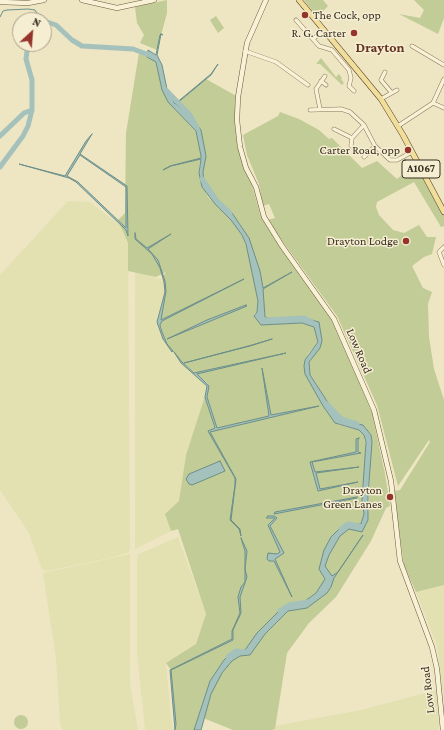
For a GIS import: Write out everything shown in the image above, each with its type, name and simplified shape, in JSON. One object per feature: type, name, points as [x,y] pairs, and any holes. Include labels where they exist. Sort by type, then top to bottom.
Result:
[{"type":"main road","name":"A1067","points":[[299,0],[381,99],[398,126],[444,212]]},
{"type":"street","points":[[0,2],[28,3],[44,0]]},
{"type":"street","points":[[82,0],[117,8],[152,0]]},
{"type":"street","name":"Low Road","points":[[266,0],[249,36],[245,51],[237,120],[240,147],[243,159],[256,187],[264,217],[282,246],[334,319],[374,410],[391,481],[400,561],[432,648],[437,669],[443,730]]},
{"type":"street","points":[[296,20],[321,48],[332,50],[349,70],[351,78],[349,86],[354,90]]},
{"type":"street","points":[[313,39],[324,30]]},
{"type":"street","points":[[412,46],[444,65]]},
{"type":"street","points":[[245,51],[276,62],[307,82]]},
{"type":"street","points":[[385,72],[382,80],[391,92]]},
{"type":"street","points":[[320,109],[316,89],[325,76]]},
{"type":"street","points":[[398,126],[433,103],[444,79]]},
{"type":"street","points":[[322,81],[326,84]]},
{"type":"street","points":[[381,99],[397,90]]},
{"type":"street","points":[[433,103],[444,108]]},
{"type":"street","points":[[310,110],[320,109],[347,111],[364,125],[375,146],[394,161],[412,152]]},
{"type":"street","points":[[351,146],[352,138],[364,125]]},
{"type":"street","points":[[334,129],[344,137],[352,138]]},
{"type":"street","points":[[364,157],[375,146]]},
{"type":"street","points":[[443,266],[439,252],[444,247]]},
{"type":"shaded area","points":[[68,201],[90,202],[121,226],[128,243],[130,550],[127,553],[109,558],[47,571],[42,569],[29,533],[0,490],[0,275]]},
{"type":"shaded area","points":[[135,272],[164,280],[165,292],[158,321],[163,339],[181,363],[205,383],[208,388],[186,455],[179,501],[165,514],[171,531],[135,549]]},
{"type":"shaded area","points":[[178,537],[206,614],[196,644],[166,663],[171,718],[174,730],[145,730],[137,653],[137,555]]},
{"type":"shaded area","points":[[130,554],[130,683],[138,730],[63,730],[60,724],[56,658],[43,573]]},
{"type":"shaded area","points":[[444,585],[444,704],[437,646],[416,592]]},
{"type":"shaded area","points":[[437,690],[439,730],[276,730],[275,726],[361,710]]},
{"type":"green space","points":[[167,0],[167,13],[157,50],[140,43],[144,35],[137,23],[135,7]]},
{"type":"green space","points":[[304,0],[323,0],[328,6],[317,17]]},
{"type":"green space","points":[[414,0],[444,0],[444,18],[438,34],[399,14],[420,18],[424,10]]},
{"type":"green space","points":[[216,16],[224,28],[218,33],[210,20]]},
{"type":"green space","points":[[139,53],[155,59],[168,102],[196,131],[201,156],[199,169],[203,188],[209,198],[229,217],[242,235],[250,255],[258,301],[257,312],[254,314],[261,325],[302,323],[314,327],[318,342],[308,354],[304,366],[314,388],[326,411],[339,425],[359,430],[364,435],[366,449],[362,500],[364,514],[361,524],[368,520],[371,435],[363,425],[340,421],[310,375],[309,362],[322,341],[317,321],[308,318],[273,320],[265,317],[260,271],[251,244],[240,224],[217,200],[204,183],[203,172],[205,159],[201,130],[192,118],[176,104],[206,79],[238,97],[235,123],[260,214],[276,240],[327,309],[338,331],[372,413],[390,506],[386,508],[371,541],[336,597],[309,623],[287,653],[275,729],[272,730],[233,730],[203,718],[209,694],[227,656],[210,681],[194,730],[176,730],[171,670],[166,663],[196,644],[206,614],[178,529],[171,531],[165,514],[179,501],[186,455],[205,396],[215,430],[217,430],[207,397],[209,386],[182,362],[167,344],[162,332],[160,318],[165,295],[163,276],[166,272],[156,277],[128,271],[128,243],[118,220],[125,213],[126,133]],"holes":[[[341,527],[324,565],[327,573],[327,586],[304,602],[316,593],[324,582],[324,577],[320,571],[331,537]]]},
{"type":"green space","points":[[321,58],[336,77],[339,74],[344,83],[342,85],[320,64],[316,64]]},
{"type":"green space","points":[[280,112],[299,119],[319,130],[329,139],[332,138],[362,168],[377,161],[397,179],[416,163],[444,213],[444,226],[441,227],[414,182],[377,202],[376,207],[379,215],[393,230],[404,233],[419,225],[427,237],[436,237],[432,254],[424,257],[412,266],[423,288],[432,292],[428,304],[429,337],[434,369],[444,400],[444,585],[416,592],[404,565],[394,497],[394,491],[400,490],[430,442],[429,440],[398,486],[377,405],[337,316],[267,220],[275,218],[269,204],[263,206],[259,184],[247,155],[243,135],[278,116]]},
{"type":"green space","points":[[21,715],[26,717],[28,722],[26,727],[21,729],[16,727],[14,722],[16,717]]},
{"type":"water","points":[[161,34],[157,55],[162,65],[167,89],[175,104],[211,74],[218,64],[211,75],[176,104],[192,118],[201,130],[206,156],[203,172],[204,183],[217,200],[232,213],[249,238],[260,271],[263,288],[292,272],[263,289],[265,317],[273,320],[302,317],[319,322],[322,341],[320,348],[309,362],[310,375],[340,421],[363,425],[371,435],[372,442],[368,496],[368,520],[362,532],[349,529],[340,536],[329,555],[325,566],[332,576],[338,572],[363,535],[334,578],[327,593],[307,608],[288,611],[265,634],[250,655],[240,656],[232,661],[222,673],[211,694],[201,730],[194,730],[210,681],[224,660],[230,654],[245,650],[257,633],[282,608],[305,601],[316,593],[325,579],[319,569],[324,550],[331,537],[341,527],[361,524],[364,514],[362,500],[366,442],[364,435],[359,430],[335,423],[323,406],[305,374],[305,360],[318,342],[314,327],[302,323],[261,325],[254,316],[257,312],[258,301],[246,244],[242,235],[231,220],[215,204],[202,187],[199,173],[201,159],[171,166],[163,170],[170,166],[201,158],[201,156],[196,131],[168,102],[162,90],[156,62],[147,57],[148,50],[156,55]]},
{"type":"water","points":[[92,134],[80,154],[127,186],[128,236],[126,230],[76,182],[69,178],[19,164],[65,176],[86,141]],"holes":[[[80,155],[126,187],[126,228],[78,182],[67,176]]]},
{"type":"water","points":[[135,233],[136,239],[147,248],[171,234],[148,249],[158,260],[165,281],[166,291],[161,320],[244,279],[162,321],[160,325],[162,332],[167,344],[173,351],[172,352],[163,339],[157,322],[165,292],[160,268],[152,254],[135,239]]},
{"type":"water","points":[[246,305],[247,306],[167,339],[207,320]]},
{"type":"water","points":[[272,339],[250,346],[184,363],[252,345]]},
{"type":"water","points":[[174,352],[194,373],[286,353],[197,374],[209,386],[207,397],[217,428],[269,416],[262,368],[271,415],[319,406],[210,432],[236,479],[231,520],[240,529],[241,536],[239,529],[230,520],[235,478],[208,431],[215,428],[205,397],[207,386],[181,363]]},
{"type":"water","points":[[359,438],[358,452],[361,453],[312,462],[315,472],[359,467],[316,473],[320,489],[358,482],[318,491],[310,462],[356,452],[356,439]]},
{"type":"water","points":[[220,461],[225,471],[192,485],[189,484],[186,479],[189,474]]},
{"type":"water","points":[[357,498],[274,514],[275,512]]},
{"type":"water","points":[[268,516],[274,516],[277,518],[270,526],[284,553],[275,559],[292,597],[274,561],[269,561],[267,559],[268,553],[277,554],[280,552],[268,525],[275,518],[266,518]]},
{"type":"water","points":[[241,538],[247,551],[245,569],[245,551]]},
{"type":"water","points":[[245,569],[247,577],[240,597],[241,613],[233,630],[233,640],[171,670],[176,724],[175,730],[170,670],[232,639],[232,631],[240,613],[238,597],[241,587],[245,582]]},
{"type":"waterway","points":[[0,17],[3,11],[7,10],[28,9],[35,10],[36,12]]},
{"type":"waterway","points":[[52,24],[56,25],[72,40],[82,46],[133,49],[152,56]]},
{"type":"waterway","points":[[0,136],[24,113],[32,110],[32,80],[26,59],[27,52]]},
{"type":"waterway","points":[[166,90],[190,115],[197,128]]},
{"type":"waterway","points":[[0,167],[23,136],[28,126],[32,110]]},
{"type":"waterway","points":[[202,179],[217,201],[230,213]]},
{"type":"waterway","points":[[265,320],[304,318],[313,323]]},
{"type":"waterway","points":[[327,404],[341,419],[357,424]]},
{"type":"waterway","points":[[341,529],[348,524],[359,526]]},
{"type":"waterway","points":[[280,611],[289,605],[308,602]]},
{"type":"waterway","points":[[228,657],[236,651],[246,652]]},
{"type":"place","name":"The Cock, opp","points":[[305,15]]},
{"type":"place","name":"R. G. Carter","points":[[354,33]]},
{"type":"place","name":"Carter Road, opp","points":[[408,150]]},
{"type":"place","name":"Drayton Lodge","points":[[406,241]]},
{"type":"place","name":"Drayton Green Lanes","points":[[390,497]]},
{"type":"district","name":"Drayton","points":[[380,48]]}]
